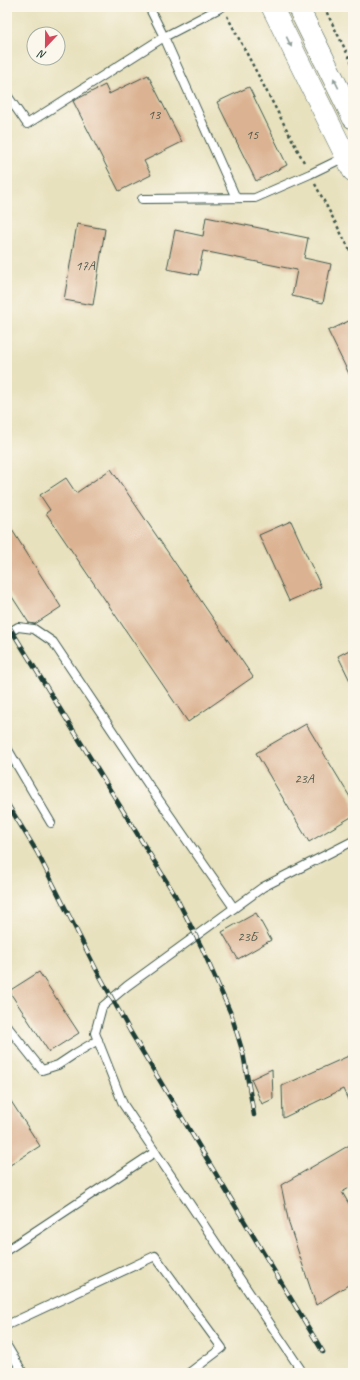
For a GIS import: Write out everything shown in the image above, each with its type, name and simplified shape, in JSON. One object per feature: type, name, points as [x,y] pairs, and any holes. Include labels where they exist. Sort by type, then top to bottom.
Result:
[{"type":"main road","points":[[272,7],[349,163]]},
{"type":"main road","points":[[298,7],[353,118]]},
{"type":"lane","points":[[149,7],[164,37],[236,198]]},
{"type":"lane","points":[[7,95],[27,124],[164,37],[224,10]]},
{"type":"lane","points":[[142,199],[255,198],[310,174],[349,163]]},
{"type":"lane","points":[[7,634],[18,627],[34,629],[53,642],[150,787],[234,908]]},
{"type":"lane","points":[[7,748],[51,823]]},
{"type":"lane","points":[[303,1373],[123,1104],[96,1033],[102,1007],[127,986],[263,887],[353,841]]},
{"type":"lane","points":[[7,1026],[42,1070],[58,1065],[98,1040]]},
{"type":"lane","points":[[7,1250],[155,1152]]},
{"type":"lane","points":[[7,1325],[155,1256],[222,1348],[189,1373]]},
{"type":"lane","points":[[7,1346],[22,1373]]},
{"type":"path","points":[[324,7],[353,65]]},
{"type":"path","points":[[224,10],[353,256]]},
{"type":"building","points":[[148,75],[182,142],[144,161],[151,175],[119,191],[73,101],[105,85],[109,94]]},
{"type":"building","points":[[249,87],[287,165],[256,181],[217,102]]},
{"type":"building","points":[[206,217],[308,238],[304,258],[331,264],[323,303],[292,296],[297,270],[203,251],[198,275],[167,269],[175,230],[203,236]]},
{"type":"building","points":[[77,224],[105,229],[93,305],[64,300]]},
{"type":"building","points":[[353,319],[353,382],[328,331]]},
{"type":"building","points":[[111,469],[253,677],[188,722],[46,513],[50,510],[40,495],[66,478],[76,493]]},
{"type":"building","points":[[291,521],[321,587],[289,601],[259,535]]},
{"type":"building","points":[[7,522],[61,607],[35,624],[29,623],[7,589]]},
{"type":"building","points":[[353,648],[353,687],[338,656]]},
{"type":"building","points":[[306,724],[353,802],[353,816],[309,842],[256,753]]},
{"type":"building","points":[[256,913],[271,940],[238,959],[222,932]]},
{"type":"building","points":[[39,972],[79,1033],[49,1052],[9,991]]},
{"type":"building","points":[[353,1054],[353,1111],[343,1089],[283,1118],[282,1086]]},
{"type":"building","points":[[272,1069],[273,1099],[262,1104],[251,1079]]},
{"type":"building","points":[[7,1095],[40,1146],[7,1167]]},
{"type":"building","points":[[353,1143],[353,1186],[342,1192],[353,1211],[353,1282],[316,1305],[289,1224],[281,1185]]},
{"type":"railway","points":[[7,623],[175,895],[202,948],[231,1014],[243,1053],[254,1115]]},
{"type":"railway","points":[[7,803],[37,852],[96,969],[130,1031],[323,1352]]}]
